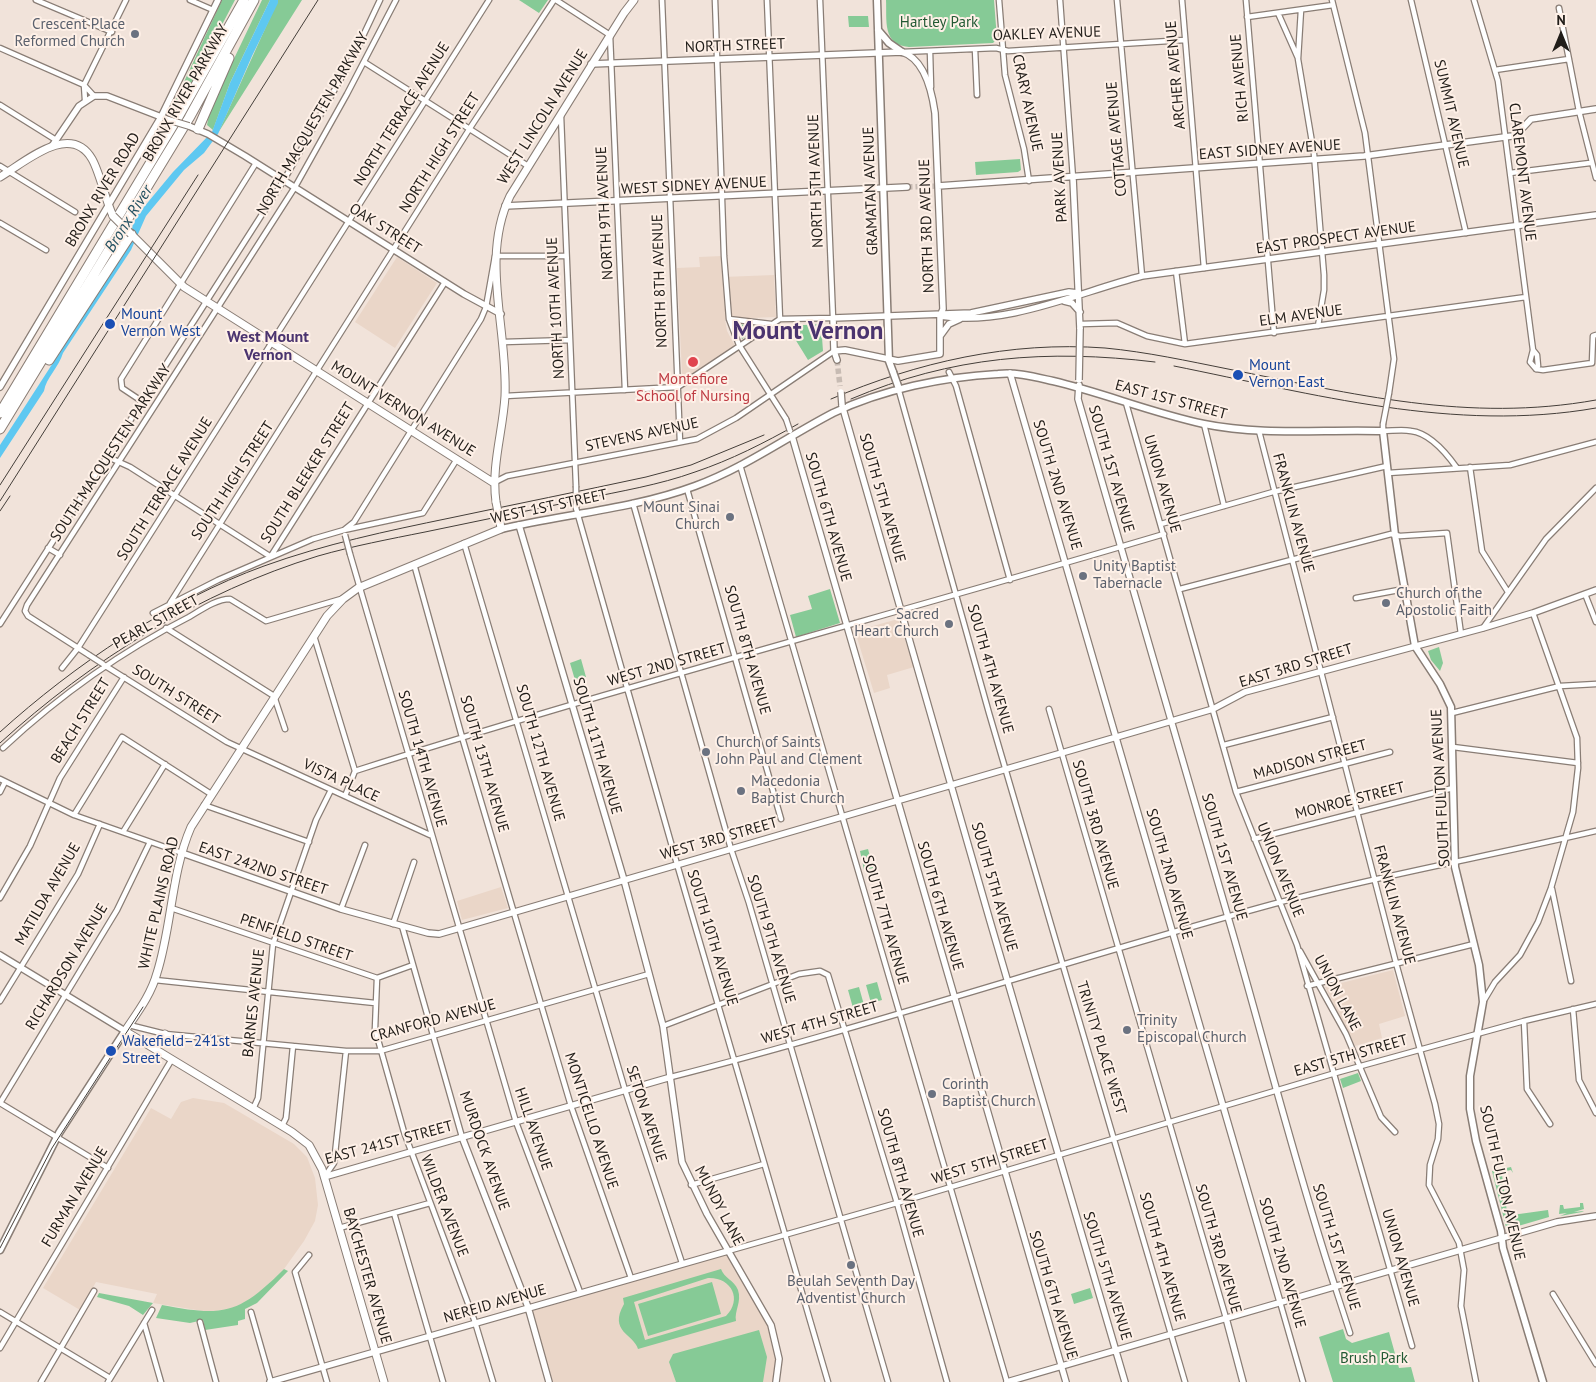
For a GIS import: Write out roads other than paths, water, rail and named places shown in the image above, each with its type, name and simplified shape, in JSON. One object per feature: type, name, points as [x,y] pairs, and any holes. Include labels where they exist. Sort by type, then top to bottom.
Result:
[{"type":"highway","points":[[228,30],[238,0]]},
{"type":"highway","name":"BRONX RIVER PARKWAY","points":[[0,413],[111,231],[244,0]]},
{"type":"highway","name":"BRONX RIVER PARKWAY","points":[[0,429],[124,227],[238,31],[254,0]]},
{"type":"highway","points":[[197,129],[227,62],[238,31]]},
{"type":"highway","points":[[14,406],[48,362],[130,234]]},
{"type":"main road","name":"WEST LINCOLN AVENUE","points":[[500,525],[494,483],[505,396],[504,342],[496,288],[495,256],[498,232],[505,206],[528,166],[561,116],[591,64],[634,0]]},
{"type":"main road","name":"GRAMATAN AVENUE","points":[[878,0],[889,361],[897,386]]},
{"type":"main road","points":[[878,30],[889,43],[902,52]]},
{"type":"main road","name":"MOUNT VERNON AVENUE","points":[[54,143],[70,142],[83,148],[91,157],[113,216],[180,283],[205,301],[494,483]]},
{"type":"main road","points":[[0,177],[54,143]]},
{"type":"main road","name":"EAST 1ST STREET","points":[[897,386],[950,375],[1010,373],[1079,384],[1126,403],[1204,424],[1258,431],[1383,428]]},
{"type":"main road","name":"WEST 1ST STREET","points":[[226,771],[314,636],[342,599],[358,588],[464,543],[500,525],[518,525],[577,511],[633,504],[688,489],[740,465],[791,434],[842,398],[897,386]]},
{"type":"main road","name":"SOUTH FULTON AVENUE","points":[[1383,428],[1395,535],[1415,646],[1449,700],[1452,713],[1452,788],[1455,861],[1479,965],[1483,1002],[1470,1076],[1470,1109],[1502,1239],[1543,1382]]},
{"type":"main road","name":"WHITE PLAINS ROAD","points":[[0,1250],[56,1138],[127,1028],[155,980],[182,853],[192,827],[204,804],[226,771]]},
{"type":"main road","name":"EAST 241ST STREET","points":[[127,1028],[155,1049],[282,1126],[309,1145],[318,1160],[324,1177]]},
{"type":"main road","points":[[155,1049],[164,1034]]},
{"type":"main road","name":"BAYCHESTER AVENUE","points":[[324,1177],[384,1382]]},
{"type":"street","points":[[36,0],[112,32]]},
{"type":"street","points":[[85,100],[84,85],[112,32],[126,0]]},
{"type":"street","points":[[190,0],[214,10]]},
{"type":"street","name":"BRONX RIVER ROAD","points":[[0,387],[161,117],[218,0]]},
{"type":"street","name":"NORTH MACQUESTEN PARKWAY","points":[[205,301],[284,180],[354,55],[380,0]]},
{"type":"street","name":"NORTH MACQUESTEN PARKWAY","points":[[218,309],[295,187],[396,0]]},
{"type":"street","name":"NORTH TERRACE AVENUE","points":[[272,343],[489,0]]},
{"type":"street","points":[[555,0],[610,36]]},
{"type":"street","name":"NORTH HIGH STREET","points":[[318,372],[470,128],[555,0]]},
{"type":"street","name":"NORTH 8TH AVENUE","points":[[662,0],[666,61],[680,442]]},
{"type":"street","points":[[715,0],[722,197],[729,318],[739,346],[786,419],[791,434]]},
{"type":"street","points":[[767,0],[780,319]]},
{"type":"street","name":"NORTH 5TH AVENUE","points":[[820,0],[834,351],[837,360]]},
{"type":"street","name":"CRARY AVENUE","points":[[999,0],[1007,82],[1024,149],[1029,181]]},
{"type":"street","name":"PARK AVENUE","points":[[1060,0],[1080,293],[1080,354]]},
{"type":"street","name":"COTTAGE AVENUE","points":[[1117,0],[1142,276]]},
{"type":"street","name":"ARCHER AVENUE","points":[[1182,0],[1204,268]]},
{"type":"street","name":"RICH AVENUE","points":[[1246,0],[1274,333]]},
{"type":"street","name":"SUMMIT AVENUE","points":[[1411,0],[1466,233]]},
{"type":"street","name":"CLAREMONT AVENUE","points":[[1474,0],[1495,70],[1533,350],[1538,360],[1536,369],[1530,362],[1533,350]]},
{"type":"street","points":[[1247,17],[1301,10],[1333,3]]},
{"type":"street","name":"SOUTH FULTON AVENUE","points":[[1333,3],[1365,133],[1394,359],[1383,428]]},
{"type":"street","points":[[1560,8],[1590,163],[1596,178]]},
{"type":"street","points":[[1301,10],[1298,60],[1315,160],[1324,290],[1318,326]]},
{"type":"street","points":[[1278,13],[1298,60]]},
{"type":"street","name":"NORTH 9TH AVENUE","points":[[610,36],[625,390]]},
{"type":"street","name":"OAKLEY AVENUE","points":[[879,53],[975,49],[1003,50],[1185,40]]},
{"type":"street","points":[[0,48],[84,85],[94,96],[85,100],[73,113],[54,143],[0,105]]},
{"type":"street","points":[[975,49],[977,95]]},
{"type":"street","name":"NORTH 3RD AVENUE","points":[[889,361],[940,356],[940,316],[943,309],[935,113],[931,93],[930,51]]},
{"type":"street","name":"NORTH 3RD AVENUE","points":[[902,52],[908,54],[918,63],[931,93]]},
{"type":"street","name":"NORTH STREET","points":[[591,64],[879,53]]},
{"type":"street","points":[[1495,70],[1569,59]]},
{"type":"street","points":[[364,62],[528,166]]},
{"type":"street","name":"OAK STREET","points":[[94,96],[107,96],[197,129],[216,139],[444,282],[501,314]]},
{"type":"street","name":"EAST SIDNEY AVENUE","points":[[938,186],[1368,156],[1505,137],[1517,134],[1531,119],[1596,109]]},
{"type":"street","name":"NORTH 10TH AVENUE","points":[[561,116],[576,500]]},
{"type":"street","points":[[142,402],[122,388],[121,379],[256,163]]},
{"type":"street","points":[[1510,173],[1590,163]]},
{"type":"street","points":[[0,166],[75,212]]},
{"type":"street","points":[[884,188],[907,187]]},
{"type":"street","name":"WEST SIDNEY AVENUE","points":[[505,206],[670,200],[884,188]]},
{"type":"street","name":"EAST PROSPECT AVENUE","points":[[940,316],[961,319],[1061,301],[1080,293],[1142,276],[1596,215]]},
{"type":"street","points":[[0,223],[46,250]]},
{"type":"street","points":[[495,256],[566,256]]},
{"type":"street","name":"WEST LINCOLN AVENUE","points":[[345,532],[354,522],[481,319],[486,307],[495,256]]},
{"type":"street","points":[[1176,271],[1185,344]]},
{"type":"street","name":"SOUTH BLEEKER STREET","points":[[271,557],[444,282]]},
{"type":"street","name":"EAST PROSPECT AVENUE","points":[[833,318],[940,316],[1011,309],[1069,292],[1080,293]]},
{"type":"street","name":"ELM AVENUE","points":[[1081,326],[1117,323],[1147,336],[1185,344],[1526,297]]},
{"type":"street","name":"SOUTH MACQUESTEN PARKWAY","points":[[0,624],[108,457],[205,301]]},
{"type":"street","points":[[1061,301],[1072,303],[1080,312]]},
{"type":"street","name":"SOUTH MACQUESTEN PARKWAY","points":[[25,610],[218,309]]},
{"type":"street","points":[[729,318],[771,324]]},
{"type":"street","points":[[505,396],[678,387],[780,319],[833,318]]},
{"type":"street","points":[[940,337],[949,324],[961,319]]},
{"type":"street","points":[[1536,369],[1543,370],[1592,364],[1594,336],[1596,335]]},
{"type":"street","points":[[504,342],[570,340]]},
{"type":"street","name":"SOUTH TERRACE AVENUE","points":[[62,668],[78,648],[272,343]]},
{"type":"street","points":[[834,351],[845,350],[889,361]]},
{"type":"street","name":"STEVENS AVENUE","points":[[494,483],[507,476],[680,442],[711,433],[834,351]]},
{"type":"street","name":"SOUTH 1ST AVENUE","points":[[1080,354],[1078,399],[1316,1227],[1350,1334]]},
{"type":"street","name":"SOUTH HIGH STREET","points":[[170,603],[318,372]]},
{"type":"street","name":"SOUTH 2ND AVENUE","points":[[1010,373],[1067,563],[1172,933],[1304,1382]]},
{"type":"street","points":[[950,375],[1010,580]]},
{"type":"street","name":"SOUTH 4TH AVENUE","points":[[897,386],[1062,964]]},
{"type":"street","name":"SOUTH 5TH AVENUE","points":[[842,398],[951,785],[1125,1382]]},
{"type":"street","name":"UNION AVENUE","points":[[1126,403],[1236,792],[1297,945],[1332,1074],[1412,1346]]},
{"type":"street","points":[[1204,424],[1224,506]]},
{"type":"street","name":"EAST 1ST STREET","points":[[1383,428],[1412,431],[1422,435],[1450,458],[1458,468]]},
{"type":"street","name":"FRANKLIN AVENUE","points":[[1258,431],[1439,1124],[1438,1139],[1430,1166],[1429,1185],[1453,1230],[1461,1251],[1464,1270],[1461,1306],[1476,1382]]},
{"type":"street","name":"SOUTH 6TH AVENUE","points":[[791,434],[1066,1382]]},
{"type":"street","points":[[1161,524],[1274,492],[1387,469],[1510,466],[1596,442]]},
{"type":"street","points":[[108,457],[120,462],[271,557]]},
{"type":"street","points":[[153,613],[170,603],[313,539],[423,513],[457,460]]},
{"type":"street","name":"SOUTH 7TH AVENUE","points":[[740,465],[1007,1382]]},
{"type":"street","points":[[1470,467],[1482,552],[1508,592]]},
{"type":"street","points":[[1483,628],[1546,539],[1596,488]]},
{"type":"street","name":"SOUTH 8TH AVENUE","points":[[688,489],[781,819]]},
{"type":"street","name":"SOUTH 10TH AVENUE","points":[[576,500],[577,511],[676,864],[719,1005],[828,1382]]},
{"type":"street","name":"SOUTH 9TH AVENUE","points":[[633,504],[731,849],[749,903],[888,1382]]},
{"type":"street","name":"SOUTH 11TH AVENUE","points":[[518,525],[624,880],[649,974]]},
{"type":"street","name":"SOUTH 14TH AVENUE","points":[[345,532],[358,588],[471,971]]},
{"type":"street","points":[[1180,589],[1391,534],[1447,533],[1461,634]]},
{"type":"street","name":"WEST 2ND STREET","points":[[354,771],[462,737],[1164,534]]},
{"type":"street","name":"SOUTH 12TH AVENUE","points":[[464,543],[590,971]]},
{"type":"street","points":[[48,548],[60,555]]},
{"type":"street","name":"SOUTH 13TH AVENUE","points":[[414,564],[462,737],[531,971]]},
{"type":"street","points":[[1356,598],[1404,588]]},
{"type":"street","name":"EAST 3RD STREET","points":[[1005,769],[1213,710],[1245,692],[1483,628],[1534,613],[1596,590]]},
{"type":"street","points":[[1585,594],[1596,622]]},
{"type":"street","name":"PEARL STREET","points":[[3,748],[60,698],[104,665],[166,628],[224,599],[230,599],[266,621],[342,599]]},
{"type":"street","name":"SOUTH STREET","points":[[25,610],[28,616],[104,665],[227,742],[240,748]]},
{"type":"street","points":[[1483,1002],[1495,982],[1516,961],[1524,949],[1552,888],[1573,812],[1578,762],[1577,738],[1534,613]]},
{"type":"street","points":[[166,628],[274,696],[285,729]]},
{"type":"street","points":[[314,636],[354,771],[345,796]]},
{"type":"street","name":"BEACH STREET","points":[[0,898],[30,846],[60,778],[124,677]]},
{"type":"street","points":[[1452,713],[1560,686],[1596,684]]},
{"type":"street","name":"SOUTH 3RD AVENUE","points":[[1049,709],[1243,1382]]},
{"type":"street","points":[[1224,745],[1332,717]]},
{"type":"street","points":[[74,814],[122,738],[211,794]]},
{"type":"street","name":"VISTA PLACE","points":[[240,748],[430,835]]},
{"type":"street","points":[[1453,748],[1578,762]]},
{"type":"street","name":"MADISON STREET","points":[[1236,792],[1390,752]]},
{"type":"street","points":[[123,832],[165,764]]},
{"type":"street","name":"WEST 3RD STREET","points":[[439,934],[1005,769]]},
{"type":"street","name":"EAST 242ND STREET","points":[[0,779],[74,814],[291,892],[393,924],[439,934]]},
{"type":"street","points":[[0,792],[5,782]]},
{"type":"street","name":"MONROE STREET","points":[[1254,839],[1452,788]]},
{"type":"street","name":"BARNES AVENUE","points":[[254,1109],[258,1098],[273,944],[316,820],[331,790]]},
{"type":"street","points":[[204,804],[309,842]]},
{"type":"street","name":"MATILDA AVENUE","points":[[0,1001],[78,874],[100,824]]},
{"type":"street","points":[[1595,831],[1596,838]]},
{"type":"street","name":"WEST 4TH STREET","points":[[671,1078],[789,1046],[1062,964],[1279,902],[1595,831]]},
{"type":"street","name":"RICHARDSON AVENUE","points":[[0,1103],[117,910],[150,842]]},
{"type":"street","points":[[341,909],[365,845]]},
{"type":"street","points":[[393,924],[414,862]]},
{"type":"street","points":[[1552,888],[1571,981]]},
{"type":"street","name":"PENFIELD STREET","points":[[171,908],[377,978]]},
{"type":"street","name":"MURDOCK AVENUE","points":[[402,926],[462,1137],[528,1307],[549,1382]]},
{"type":"street","points":[[1307,986],[1474,944]]},
{"type":"street","name":"UNION LANE","points":[[1297,945],[1346,1034],[1358,1068],[1381,1117],[1395,1132]]},
{"type":"street","name":"EAST 241ST STREET","points":[[0,955],[127,1028]]},
{"type":"street","name":"TRINITY PLACE WEST","points":[[1062,964],[1115,1138]]},
{"type":"street","points":[[377,978],[413,965]]},
{"type":"street","name":"HILL AVENUE","points":[[471,971],[516,1122],[580,1292]]},
{"type":"street","name":"MONTICELLO AVENUE","points":[[531,971],[570,1106],[631,1278]]},
{"type":"street","name":"SETON AVENUE","points":[[590,971],[625,1090],[682,1263]]},
{"type":"street","name":"SOUTH 8TH AVENUE","points":[[771,984],[812,972],[828,975],[897,1203],[947,1382]]},
{"type":"street","name":"CRANFORD AVENUE","points":[[127,1028],[164,1034],[346,1052],[380,1051],[649,974]]},
{"type":"street","name":"MUNDY LANE","points":[[649,974],[663,1026],[680,1152],[691,1186],[775,1334],[779,1359],[776,1382]]},
{"type":"street","name":"WILDER AVENUE","points":[[377,978],[375,1029],[380,1051],[410,1152],[475,1322],[493,1382]]},
{"type":"street","points":[[155,980],[375,1002]]},
{"type":"street","points":[[663,1026],[771,984]]},
{"type":"street","name":"EAST 5TH STREET","points":[[1115,1138],[1524,1020],[1596,1004]]},
{"type":"street","points":[[1574,1009],[1578,1075],[1582,1090],[1596,1113]]},
{"type":"street","points":[[1524,1020],[1527,1089],[1550,1124]]},
{"type":"street","points":[[282,1126],[286,1118],[293,1046]]},
{"type":"street","points":[[324,1177],[333,1166],[346,1052]]},
{"type":"street","name":"FURMAN AVENUE","points":[[0,1348],[172,1059]]},
{"type":"street","name":"EAST 241ST STREET","points":[[324,1177],[671,1078]]},
{"type":"street","points":[[0,1103],[108,1168]]},
{"type":"street","name":"SOUTH 4TH AVENUE","points":[[1115,1138],[1185,1382]]},
{"type":"street","name":"WEST 5TH STREET","points":[[728,1251],[1004,1172],[1115,1138]]},
{"type":"street","points":[[691,1186],[764,1164]]},
{"type":"street","points":[[339,1228],[430,1203]]},
{"type":"street","points":[[394,1213],[443,1382]]},
{"type":"street","points":[[1007,1382],[1557,1222],[1596,1216]]},
{"type":"street","name":"NEREID AVENUE","points":[[271,1382],[728,1251]]},
{"type":"street","points":[[309,1255],[295,1272],[328,1382]]},
{"type":"street","points":[[41,1382],[94,1291]]},
{"type":"street","points":[[1553,1294],[1596,1364]]},
{"type":"street","points":[[0,1312],[109,1380],[152,1310]]},
{"type":"street","points":[[252,1312],[271,1382]]},
{"type":"street","points":[[200,1322],[216,1382]]},
{"type":"street","points":[[144,1323],[161,1382]]},
{"type":"water","points":[[270,0],[278,0],[278,3],[252,56],[218,134],[204,153],[184,170],[146,216],[131,250],[63,353],[44,391],[0,458],[0,445],[129,245],[133,224],[139,213],[173,172],[212,132],[230,83]]},
{"type":"tunnel","points":[[907,187],[938,186]]},
{"type":"tunnel","points":[[837,360],[840,386]]},
{"type":"railway","points":[[0,501],[318,0]]},
{"type":"railway","points":[[0,485],[198,175]]},
{"type":"railway","points":[[831,399],[897,374],[965,357],[999,351],[1070,347],[1105,348],[1152,354],[1366,396],[1457,407],[1549,406],[1596,400]]},
{"type":"railway","points":[[851,399],[926,373],[1000,360],[1076,356],[1155,362]]},
{"type":"railway","points":[[1174,366],[1332,398],[1384,407],[1437,413],[1490,416],[1543,415],[1596,408]]},
{"type":"railway","points":[[0,743],[71,684],[109,657],[190,609],[274,571],[318,556],[358,546],[668,481],[734,457],[798,424]]},
{"type":"railway","points":[[0,732],[59,683],[124,637],[194,597],[264,566],[310,551],[380,533],[646,477],[691,465],[764,435]]},
{"type":"railway","points":[[0,511],[10,496]]},
{"type":"railway","points":[[0,1248],[52,1148],[143,1007]]},
{"type":"place","name":"Crescent Place Reformed Church","points":[[135,34]]},
{"type":"place","name":"Mount Vernon West","points":[[110,324]]},
{"type":"place","name":"Montefiore School of Nursing","points":[[693,362]]},
{"type":"place","name":"Mount Vernon East","points":[[1238,375]]},
{"type":"place","name":"Mount Sinai Church","points":[[730,517]]},
{"type":"place","name":"Unity Baptist Tabernacle","points":[[1083,576]]},
{"type":"place","name":"Church of the Apostolic Faith","points":[[1386,603]]},
{"type":"place","name":"Sacred Heart Church","points":[[949,624]]},
{"type":"place","name":"Church of Saints John Paul and Clement","points":[[706,752]]},
{"type":"place","name":"Macedonia Baptist Church","points":[[741,791]]},
{"type":"place","name":"Trinity Episcopal Church","points":[[1127,1030]]},
{"type":"place","name":"Wakefield–241st Street","points":[[111,1051]]},
{"type":"place","name":"Corinth Baptist Church","points":[[932,1094]]},
{"type":"place","name":"Beulah Seventh Day Adventist Church","points":[[851,1265]]},
{"type":"district","name":"Mount Vernon","points":[[808,332]]},
{"type":"district","name":"West Mount Vernon","points":[[268,346]]},
{"type":"park label","name":"Hartley Park","points":[[939,23]]},
{"type":"park label","name":"Brush Park","points":[[1374,1359]]},
{"type":"water label","name":"Bronx River","points":[[129,219]]}]
